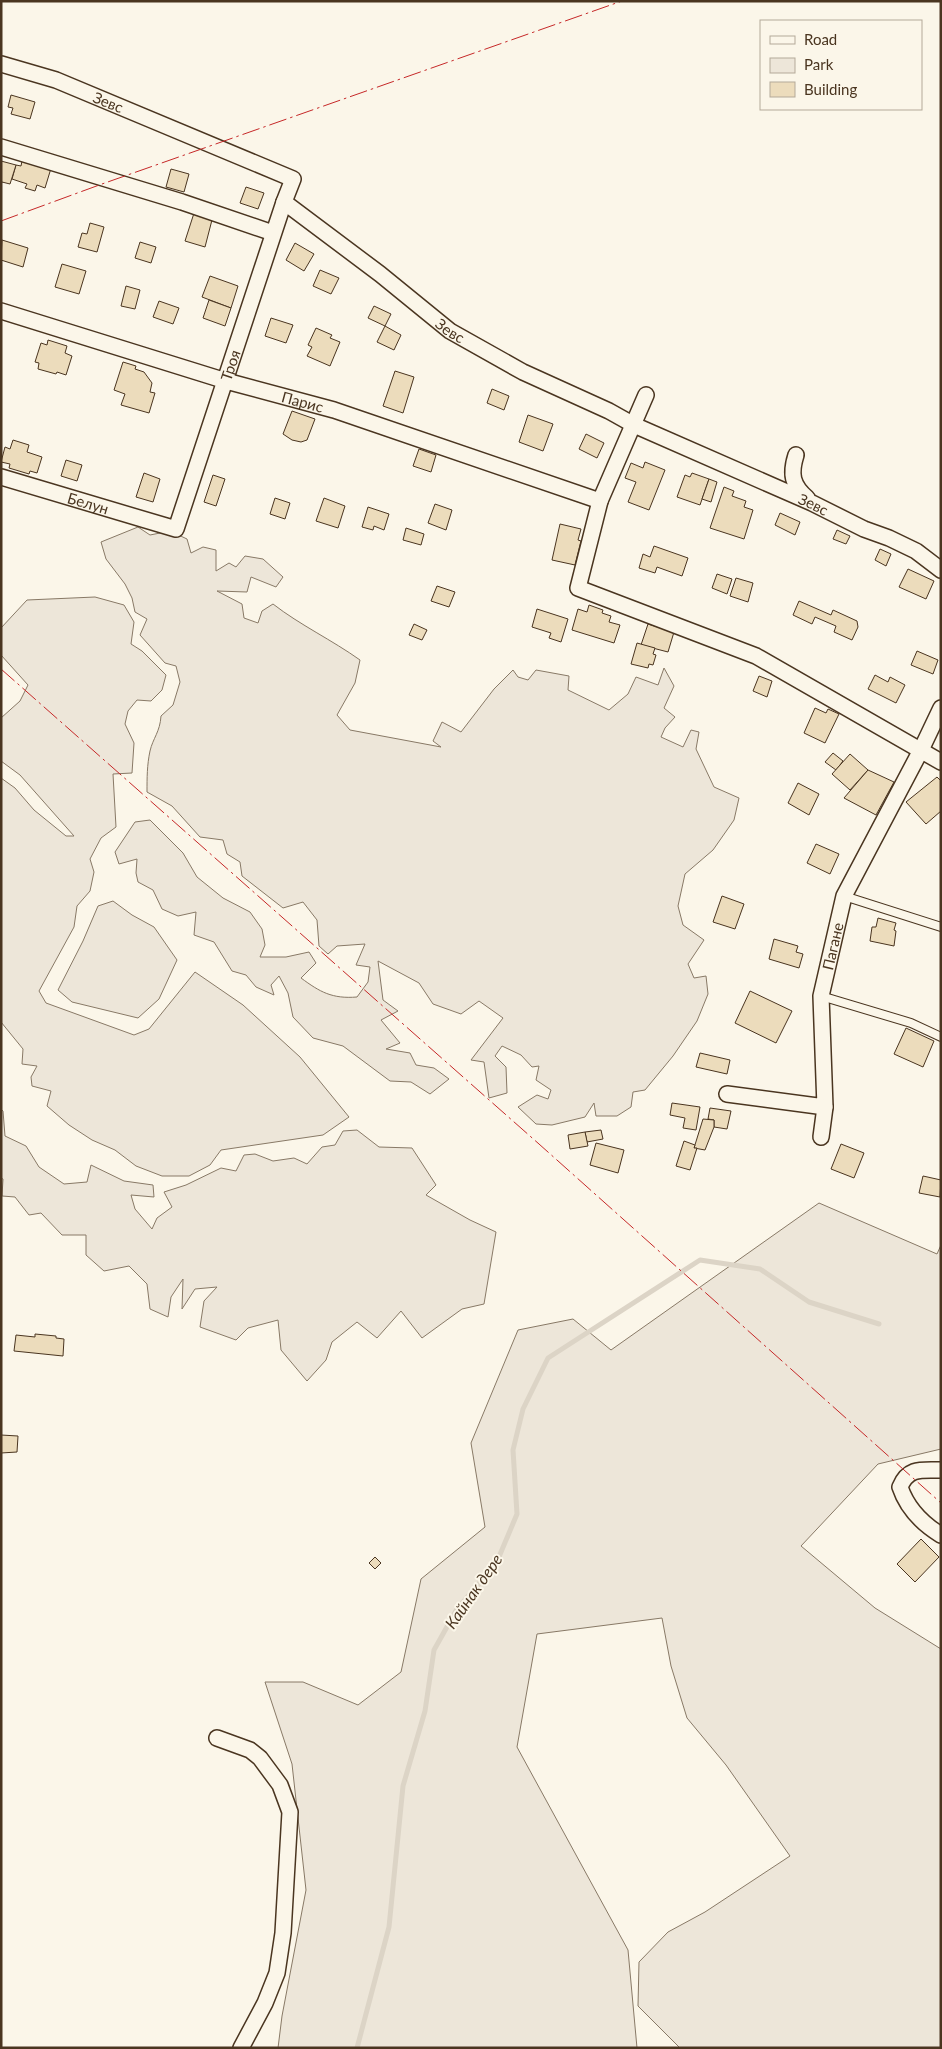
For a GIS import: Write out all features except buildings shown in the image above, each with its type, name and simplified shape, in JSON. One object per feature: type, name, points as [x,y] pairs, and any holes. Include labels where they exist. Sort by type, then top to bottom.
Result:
[{"type":"street","name":"Зевс","points":[[1,64],[56,80],[293,179],[284,202],[380,274],[450,331],[523,372],[609,411],[634,425],[916,551],[941,570]]},
{"type":"street","points":[[1,147],[172,199],[273,233]]},
{"type":"street","name":"Троя","points":[[176,529],[284,202]]},
{"type":"street","name":"Парис","points":[[1,311],[226,381],[334,410],[600,501]]},
{"type":"street","points":[[646,395],[600,501],[578,588],[756,656],[941,762]]},
{"type":"street","points":[[796,455],[792,470],[797,489],[812,503]]},
{"type":"street","name":"Белун","points":[[1,477],[176,529]]},
{"type":"street","name":"Пагане","points":[[821,1137],[825,1107],[821,996],[844,896],[941,708]]},
{"type":"street","points":[[727,1094],[825,1107]]},
{"type":"street","points":[[941,1470],[909,1473],[903,1480],[900,1488],[903,1496],[920,1519],[941,1535]]},
{"type":"street","points":[[217,1738],[250,1750],[260,1758],[280,1785],[290,1812],[283,1933],[277,1973],[265,2003],[241,2048]]},
{"type":"lane","points":[[844,896],[941,927]]},
{"type":"lane","points":[[821,996],[911,1023],[941,1037]]},
{"type":"green space","points":[[138,527],[150,535],[170,531],[187,539],[191,553],[203,547],[216,550],[216,571],[229,563],[236,567],[245,556],[263,559],[283,577],[276,587],[251,577],[247,592],[217,591],[242,604],[244,618],[258,623],[262,611],[273,604],[360,660],[355,683],[337,715],[350,730],[441,747],[433,741],[442,722],[461,732],[494,689],[513,670],[518,677],[528,680],[536,670],[569,676],[568,690],[609,710],[628,694],[636,677],[658,685],[664,668],[674,686],[664,708],[675,717],[665,728],[661,737],[683,747],[691,730],[699,732],[696,749],[714,787],[739,798],[734,820],[713,850],[685,874],[678,906],[683,925],[704,940],[688,964],[694,978],[706,976],[708,994],[697,1021],[673,1056],[645,1090],[633,1092],[631,1107],[617,1116],[596,1116],[594,1103],[585,1117],[552,1125],[536,1124],[518,1107],[537,1095],[548,1099],[551,1090],[536,1080],[539,1066],[532,1067],[521,1055],[502,1046],[495,1056],[506,1067],[507,1093],[489,1098],[484,1062],[471,1060],[503,1018],[479,1001],[461,1014],[433,1004],[419,983],[378,961],[383,1000],[398,1011],[381,1020],[400,1043],[386,1049],[410,1053],[416,1065],[434,1068],[449,1079],[430,1094],[411,1082],[390,1081],[343,1046],[313,1038],[293,1017],[288,993],[279,976],[271,985],[274,995],[256,987],[246,975],[232,971],[214,942],[194,935],[196,912],[178,916],[162,909],[153,890],[138,882],[136,873],[137,859],[119,864],[115,852],[135,822],[150,820],[183,853],[197,877],[223,898],[250,912],[262,929],[265,945],[260,957],[286,957],[309,952],[316,963],[301,978],[320,991],[333,996],[357,997],[368,982],[370,967],[356,965],[365,944],[337,946],[328,954],[319,946],[317,920],[303,902],[283,908],[242,876],[240,862],[227,854],[223,840],[200,837],[172,806],[147,792],[151,746],[161,716],[173,705],[180,682],[176,666],[165,663],[140,635],[147,619],[135,612],[132,598],[125,584],[106,559],[101,542]]},
{"type":"green space","points":[[95,597],[124,605],[134,622],[131,644],[142,651],[166,675],[162,690],[151,701],[137,700],[128,711],[125,724],[134,743],[132,773],[113,774],[116,827],[101,838],[90,859],[94,872],[90,891],[77,906],[74,927],[39,991],[46,1003],[134,1035],[149,1029],[195,972],[243,1005],[300,1057],[349,1117],[323,1135],[221,1150],[210,1165],[189,1176],[162,1176],[136,1166],[115,1150],[92,1140],[69,1125],[47,1106],[51,1091],[32,1086],[31,1077],[37,1066],[22,1064],[23,1049],[1,1022],[1,778],[15,788],[34,810],[66,836],[74,836],[20,775],[1,761],[1,718],[20,701],[28,685],[1,655],[1,628],[27,600]]},
{"type":"green space","points":[[113,901],[132,915],[154,927],[177,960],[159,999],[138,1018],[72,1002],[58,990],[83,941],[98,906]]},
{"type":"green space","points":[[1,1109],[3,1111],[5,1136],[26,1146],[39,1167],[64,1184],[87,1182],[91,1165],[124,1181],[153,1185],[154,1197],[131,1195],[135,1209],[152,1229],[157,1218],[172,1207],[164,1192],[186,1185],[221,1168],[236,1171],[244,1155],[255,1154],[273,1161],[294,1158],[307,1164],[322,1147],[335,1145],[343,1131],[357,1130],[379,1147],[412,1148],[436,1185],[426,1195],[470,1220],[496,1232],[484,1304],[462,1309],[422,1338],[401,1311],[377,1338],[357,1322],[332,1342],[326,1360],[307,1381],[281,1350],[278,1320],[248,1328],[236,1340],[200,1327],[204,1301],[217,1287],[195,1289],[182,1309],[183,1279],[171,1297],[168,1317],[150,1309],[147,1284],[129,1266],[104,1271],[86,1255],[86,1235],[62,1235],[41,1213],[29,1215],[15,1197],[2,1196]]},
{"type":"green space","points":[[819,1203],[937,1254],[941,1245],[941,1449],[878,1464],[801,1546],[875,1608],[941,1649],[941,2048],[680,2048],[638,2006],[639,1962],[668,1932],[705,1912],[790,1856],[726,1765],[687,1718],[671,1666],[662,1618],[537,1634],[517,1747],[628,1950],[637,2048],[278,2048],[282,2016],[306,1890],[292,1764],[265,1682],[303,1682],[358,1705],[401,1672],[421,1579],[485,1527],[471,1443],[518,1330],[573,1319],[611,1350]]},
{"type":"waterway","name":"Кайнак дере","points":[[357,2048],[389,1927],[403,1786],[425,1711],[434,1650],[457,1609],[496,1564],[517,1514],[513,1450],[523,1409],[548,1358],[700,1260],[760,1269],[809,1302],[879,1324]]},
{"type":"power","points":[[1,221],[622,1]]},
{"type":"power","points":[[1,669],[539,1144],[941,1503]]}]
